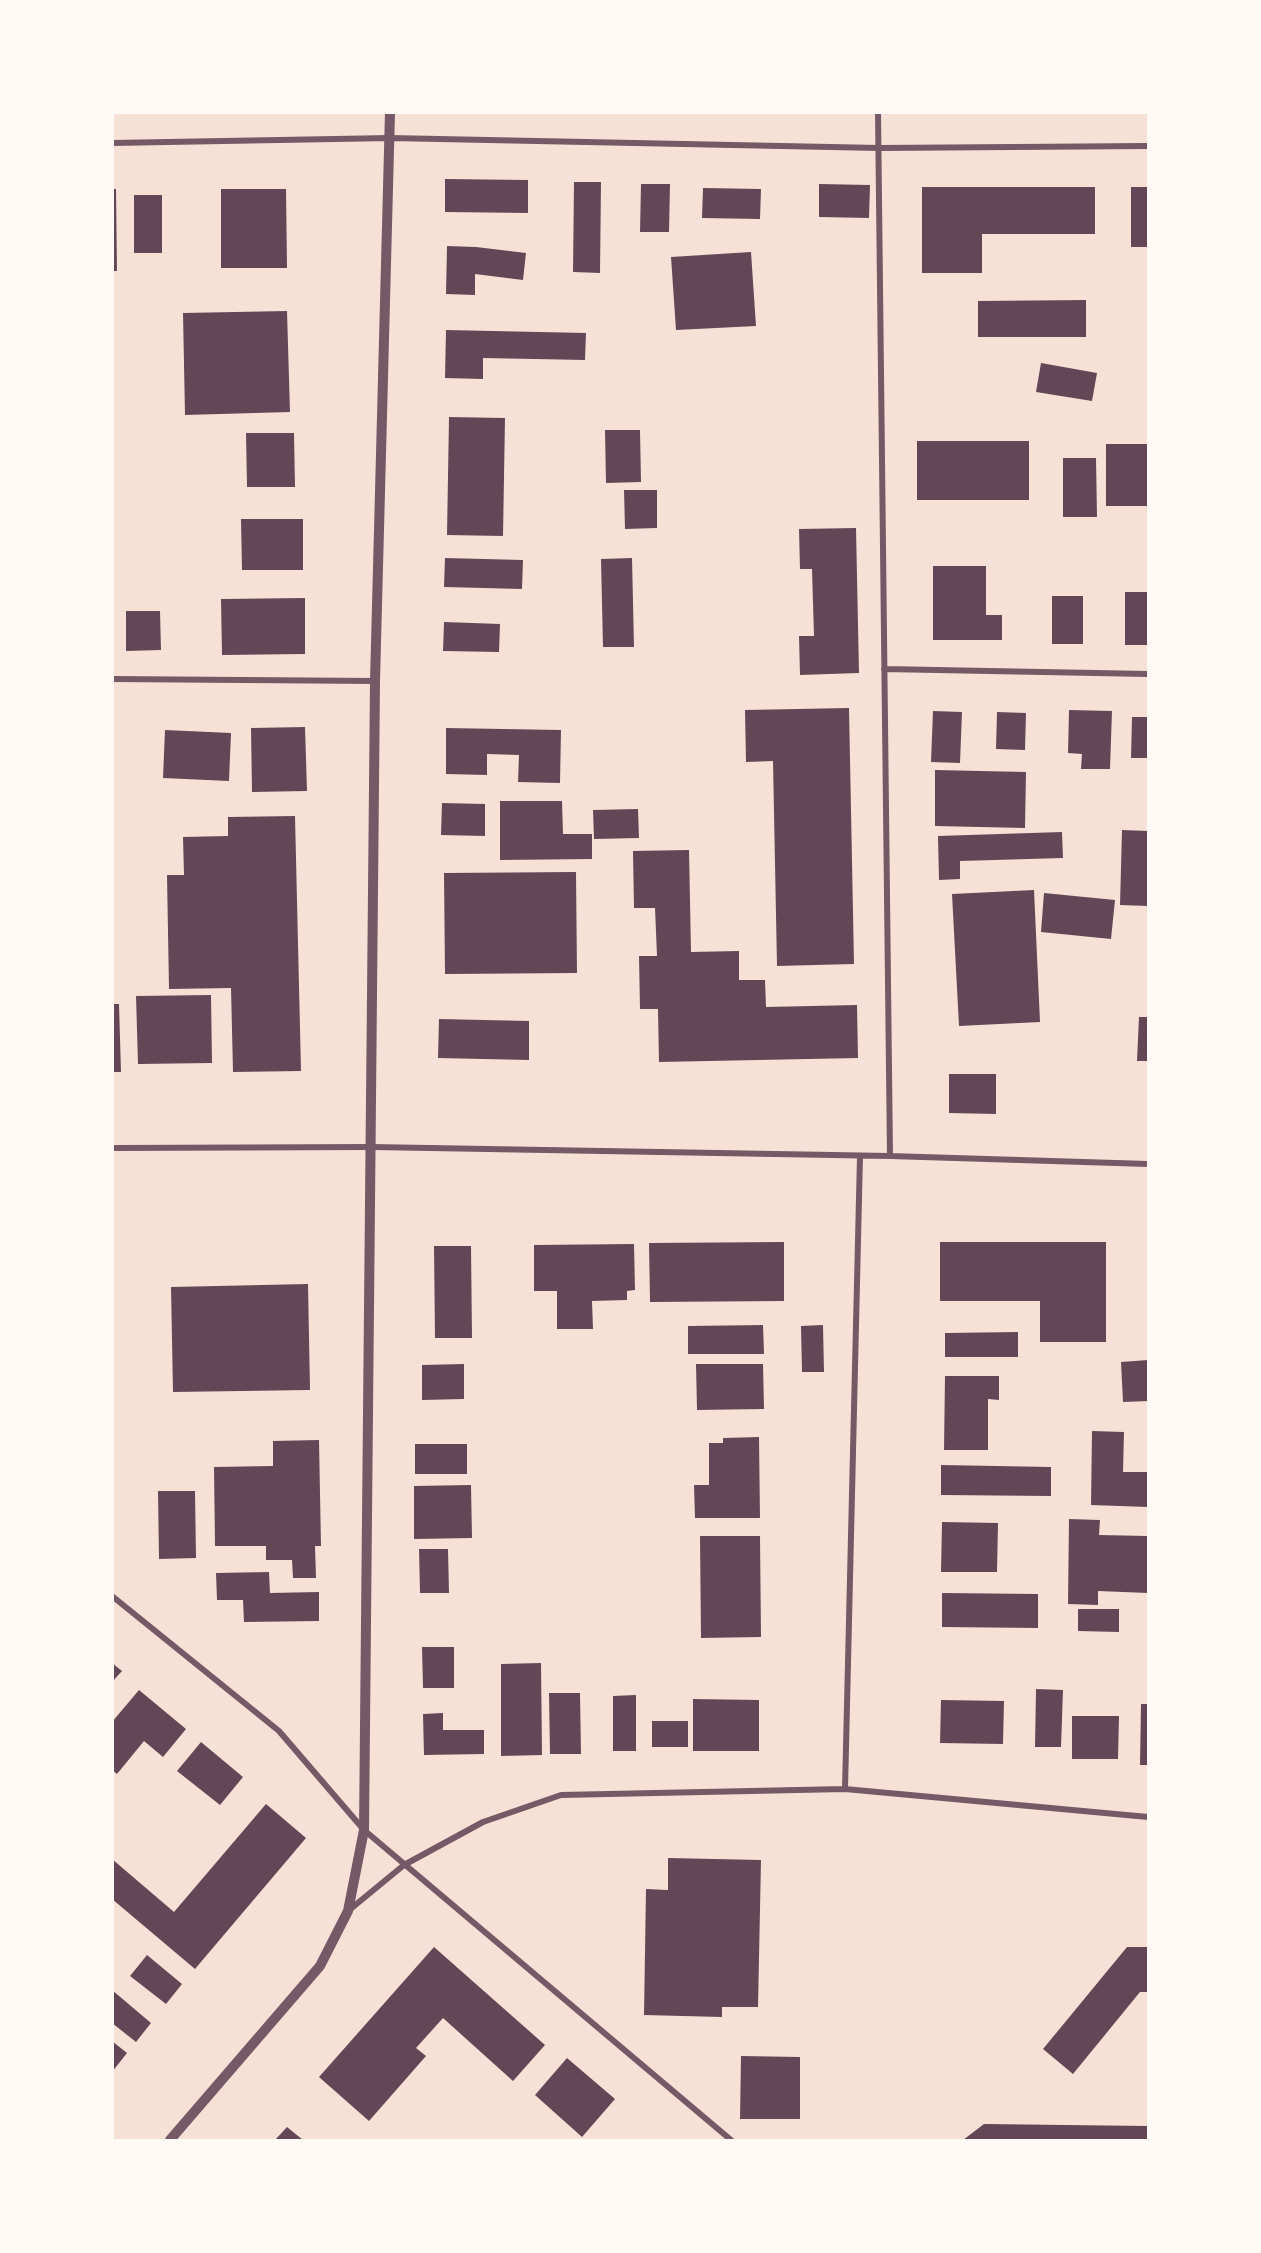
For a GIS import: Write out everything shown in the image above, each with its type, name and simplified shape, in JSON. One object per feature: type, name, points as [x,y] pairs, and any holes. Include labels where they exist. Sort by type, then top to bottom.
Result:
[{"type":"street","points":[[170,2140],[320,1966],[348,1911],[364,1830],[375,681],[390,112]]},
{"type":"street","points":[[878,112],[890,1156]]},
{"type":"street","points":[[112,143],[390,138],[879,148],[1149,146]]},
{"type":"street","points":[[884,669],[1149,674]]},
{"type":"street","points":[[112,680],[375,681]]},
{"type":"street","points":[[112,1149],[372,1147],[890,1156],[1149,1164]]},
{"type":"street","points":[[845,1789],[860,1156]]},
{"type":"street","points":[[112,1596],[279,1731],[364,1830],[731,2140]]},
{"type":"street","points":[[348,1911],[404,1865],[483,1822],[561,1795],[845,1789],[1149,1817]]},
{"type":"building","points":[[445,179],[528,180],[528,213],[445,212]]},
{"type":"building","points":[[574,182],[601,182],[600,273],[573,272]]},
{"type":"building","points":[[641,184],[670,184],[669,232],[640,232]]},
{"type":"building","points":[[819,184],[870,185],[869,218],[819,217]]},
{"type":"building","points":[[922,187],[1095,187],[1095,234],[982,234],[982,273],[922,273]]},
{"type":"building","points":[[1131,187],[1148,187],[1148,247],[1131,247]]},
{"type":"building","points":[[703,188],[761,189],[760,219],[702,218]]},
{"type":"building","points":[[112,189],[116,189],[117,271],[112,271]]},
{"type":"building","points":[[221,189],[286,189],[287,268],[221,268]]},
{"type":"building","points":[[134,195],[162,195],[162,253],[134,253]]},
{"type":"building","points":[[447,246],[526,253],[523,280],[475,274],[475,295],[446,294]]},
{"type":"building","points":[[751,252],[756,326],[676,330],[671,257]]},
{"type":"building","points":[[1086,300],[1086,337],[978,337],[978,301]]},
{"type":"building","points":[[287,311],[290,412],[185,415],[183,313]]},
{"type":"building","points":[[446,330],[586,333],[585,360],[483,358],[483,379],[445,378]]},
{"type":"building","points":[[1041,363],[1097,373],[1092,401],[1036,392]]},
{"type":"building","points":[[449,417],[505,418],[503,536],[447,535]]},
{"type":"building","points":[[605,430],[640,430],[641,482],[606,483]]},
{"type":"building","points":[[246,433],[294,433],[295,487],[247,487]]},
{"type":"building","points":[[917,441],[1029,441],[1029,500],[917,500]]},
{"type":"building","points":[[1106,444],[1148,444],[1148,506],[1106,506]]},
{"type":"building","points":[[1063,458],[1096,458],[1097,517],[1063,517]]},
{"type":"building","points":[[624,490],[657,490],[657,528],[625,529]]},
{"type":"building","points":[[241,519],[303,519],[303,570],[242,570]]},
{"type":"building","points":[[856,528],[859,673],[800,675],[799,636],[814,636],[812,569],[800,569],[799,529]]},
{"type":"building","points":[[445,558],[523,560],[522,589],[444,587]]},
{"type":"building","points":[[632,558],[634,647],[603,647],[601,559]]},
{"type":"building","points":[[933,566],[986,566],[986,615],[1002,615],[1002,640],[933,640]]},
{"type":"building","points":[[1125,592],[1148,592],[1148,645],[1125,645]]},
{"type":"building","points":[[1052,596],[1083,596],[1083,644],[1052,644]]},
{"type":"building","points":[[305,598],[305,654],[222,655],[221,599]]},
{"type":"building","points":[[126,611],[160,611],[161,650],[126,651]]},
{"type":"building","points":[[444,622],[500,624],[499,652],[443,651]]},
{"type":"building","points":[[849,708],[854,964],[777,966],[773,761],[746,762],[745,710]]},
{"type":"building","points":[[1069,710],[1112,711],[1110,769],[1081,769],[1082,754],[1068,753]]},
{"type":"building","points":[[933,711],[962,712],[960,763],[931,762]]},
{"type":"building","points":[[997,712],[1026,713],[1025,750],[996,749]]},
{"type":"building","points":[[1132,717],[1148,717],[1148,758],[1131,758]]},
{"type":"building","points":[[305,727],[307,791],[252,792],[251,728]]},
{"type":"building","points":[[446,728],[561,730],[560,783],[518,782],[519,755],[487,754],[487,775],[446,774]]},
{"type":"building","points":[[165,730],[231,733],[229,781],[163,778]]},
{"type":"building","points":[[935,770],[1026,772],[1025,828],[935,826]]},
{"type":"building","points":[[500,801],[562,801],[563,834],[592,834],[592,859],[500,860]]},
{"type":"building","points":[[442,803],[485,804],[485,836],[441,835]]},
{"type":"building","points":[[638,809],[639,838],[594,839],[593,810]]},
{"type":"building","points":[[295,816],[301,1071],[233,1072],[231,988],[169,989],[167,875],[184,875],[183,837],[228,836],[228,817]]},
{"type":"building","points":[[1122,830],[1148,831],[1148,906],[1120,905]]},
{"type":"building","points":[[1062,832],[1063,858],[960,861],[960,879],[939,880],[938,836]]},
{"type":"building","points":[[689,850],[691,952],[739,951],[739,980],[765,980],[766,1007],[857,1005],[858,1058],[659,1062],[658,1009],[640,1009],[639,956],[657,956],[655,908],[634,908],[633,851]]},
{"type":"building","points":[[576,872],[577,973],[445,974],[444,873]]},
{"type":"building","points":[[1034,890],[1040,1022],[959,1026],[952,894]]},
{"type":"building","points":[[1044,893],[1115,900],[1111,939],[1041,932]]},
{"type":"building","points":[[211,995],[212,1063],[138,1064],[136,996]]},
{"type":"building","points":[[112,1004],[119,1004],[121,1072],[112,1072]]},
{"type":"building","points":[[1139,1017],[1148,1017],[1148,1061],[1137,1061]]},
{"type":"building","points":[[439,1019],[529,1021],[529,1060],[438,1058]]},
{"type":"building","points":[[949,1074],[996,1074],[996,1114],[949,1113]]},
{"type":"building","points":[[784,1242],[784,1301],[650,1302],[649,1243]]},
{"type":"building","points":[[940,1242],[1106,1242],[1106,1342],[1040,1342],[1040,1301],[940,1301]]},
{"type":"building","points":[[634,1244],[635,1290],[627,1291],[627,1300],[592,1301],[593,1329],[557,1329],[557,1291],[534,1291],[534,1245]]},
{"type":"building","points":[[434,1246],[471,1246],[472,1338],[435,1338]]},
{"type":"building","points":[[308,1284],[310,1390],[173,1392],[171,1287]]},
{"type":"building","points":[[763,1325],[764,1354],[688,1354],[688,1326]]},
{"type":"building","points":[[823,1325],[824,1372],[802,1372],[801,1326]]},
{"type":"building","points":[[1018,1332],[1018,1357],[945,1357],[945,1333]]},
{"type":"building","points":[[1148,1360],[1148,1401],[1123,1402],[1121,1362]]},
{"type":"building","points":[[464,1364],[464,1399],[422,1400],[422,1365]]},
{"type":"building","points":[[696,1364],[763,1364],[764,1409],[697,1410]]},
{"type":"building","points":[[945,1376],[999,1376],[999,1400],[988,1399],[988,1450],[944,1450]]},
{"type":"building","points":[[1092,1431],[1124,1432],[1123,1472],[1148,1472],[1148,1507],[1091,1505]]},
{"type":"building","points":[[759,1437],[760,1518],[695,1518],[694,1485],[709,1485],[709,1443],[723,1443],[723,1438]]},
{"type":"building","points":[[319,1440],[321,1546],[315,1546],[316,1578],[293,1578],[292,1560],[266,1560],[266,1546],[215,1546],[214,1467],[273,1466],[273,1441]]},
{"type":"building","points":[[415,1444],[467,1444],[467,1474],[415,1474]]},
{"type":"building","points":[[941,1465],[1051,1467],[1051,1496],[941,1495]]},
{"type":"building","points":[[471,1485],[472,1538],[414,1539],[414,1486]]},
{"type":"building","points":[[158,1491],[195,1491],[196,1558],[159,1559]]},
{"type":"building","points":[[1069,1519],[1100,1520],[1099,1535],[1148,1536],[1148,1593],[1098,1591],[1098,1605],[1068,1604]]},
{"type":"building","points":[[942,1522],[998,1523],[997,1572],[941,1572]]},
{"type":"building","points":[[700,1536],[760,1536],[761,1637],[701,1638]]},
{"type":"building","points":[[419,1549],[448,1549],[449,1593],[420,1593]]},
{"type":"building","points":[[269,1572],[270,1593],[319,1592],[319,1621],[244,1622],[243,1600],[217,1600],[216,1573]]},
{"type":"building","points":[[942,1593],[1038,1594],[1038,1628],[942,1627]]},
{"type":"building","points":[[1078,1609],[1119,1609],[1119,1632],[1078,1631]]},
{"type":"building","points":[[422,1647],[454,1647],[454,1688],[423,1688]]},
{"type":"building","points":[[112,1663],[122,1671],[112,1682]]},
{"type":"building","points":[[541,1663],[542,1755],[501,1756],[501,1664]]},
{"type":"building","points":[[1036,1689],[1063,1690],[1061,1747],[1035,1747]]},
{"type":"building","points":[[139,1690],[186,1729],[163,1757],[144,1741],[117,1774],[112,1770],[112,1722]]},
{"type":"building","points":[[549,1693],[580,1693],[581,1754],[550,1754]]},
{"type":"building","points":[[636,1695],[636,1751],[613,1751],[613,1696]]},
{"type":"building","points":[[693,1699],[759,1700],[759,1751],[693,1751]]},
{"type":"building","points":[[941,1700],[1004,1701],[1003,1744],[940,1743]]},
{"type":"building","points":[[1141,1704],[1148,1704],[1148,1765],[1140,1765]]},
{"type":"building","points":[[443,1713],[443,1730],[484,1730],[484,1754],[424,1755],[423,1714]]},
{"type":"building","points":[[1072,1716],[1119,1716],[1118,1759],[1072,1759]]},
{"type":"building","points":[[652,1721],[688,1721],[688,1747],[652,1747]]},
{"type":"building","points":[[201,1742],[243,1777],[220,1805],[177,1771]]},
{"type":"building","points":[[266,1804],[306,1838],[195,1969],[112,1899],[112,1859],[174,1912]]},
{"type":"building","points":[[668,1858],[761,1860],[758,2007],[722,2007],[722,2017],[644,2015],[646,1889],[668,1890]]},
{"type":"building","points":[[434,1947],[545,2045],[513,2081],[443,2018],[416,2048],[426,2056],[369,2121],[319,2077]]},
{"type":"building","points":[[1127,1947],[1148,1947],[1148,1992],[1140,1992],[1073,2074],[1043,2049]]},
{"type":"building","points":[[147,1955],[182,1984],[166,2004],[130,1976]]},
{"type":"building","points":[[112,1990],[151,2023],[136,2042],[112,2023]]},
{"type":"building","points":[[112,2041],[127,2053],[112,2072]]},
{"type":"building","points":[[741,2056],[800,2057],[800,2119],[740,2119]]},
{"type":"building","points":[[567,2058],[615,2099],[582,2137],[535,2095]]},
{"type":"building","points":[[984,2124],[1148,2126],[1148,2140],[963,2140]]},
{"type":"building","points":[[287,2127],[303,2140],[275,2140]]}]
